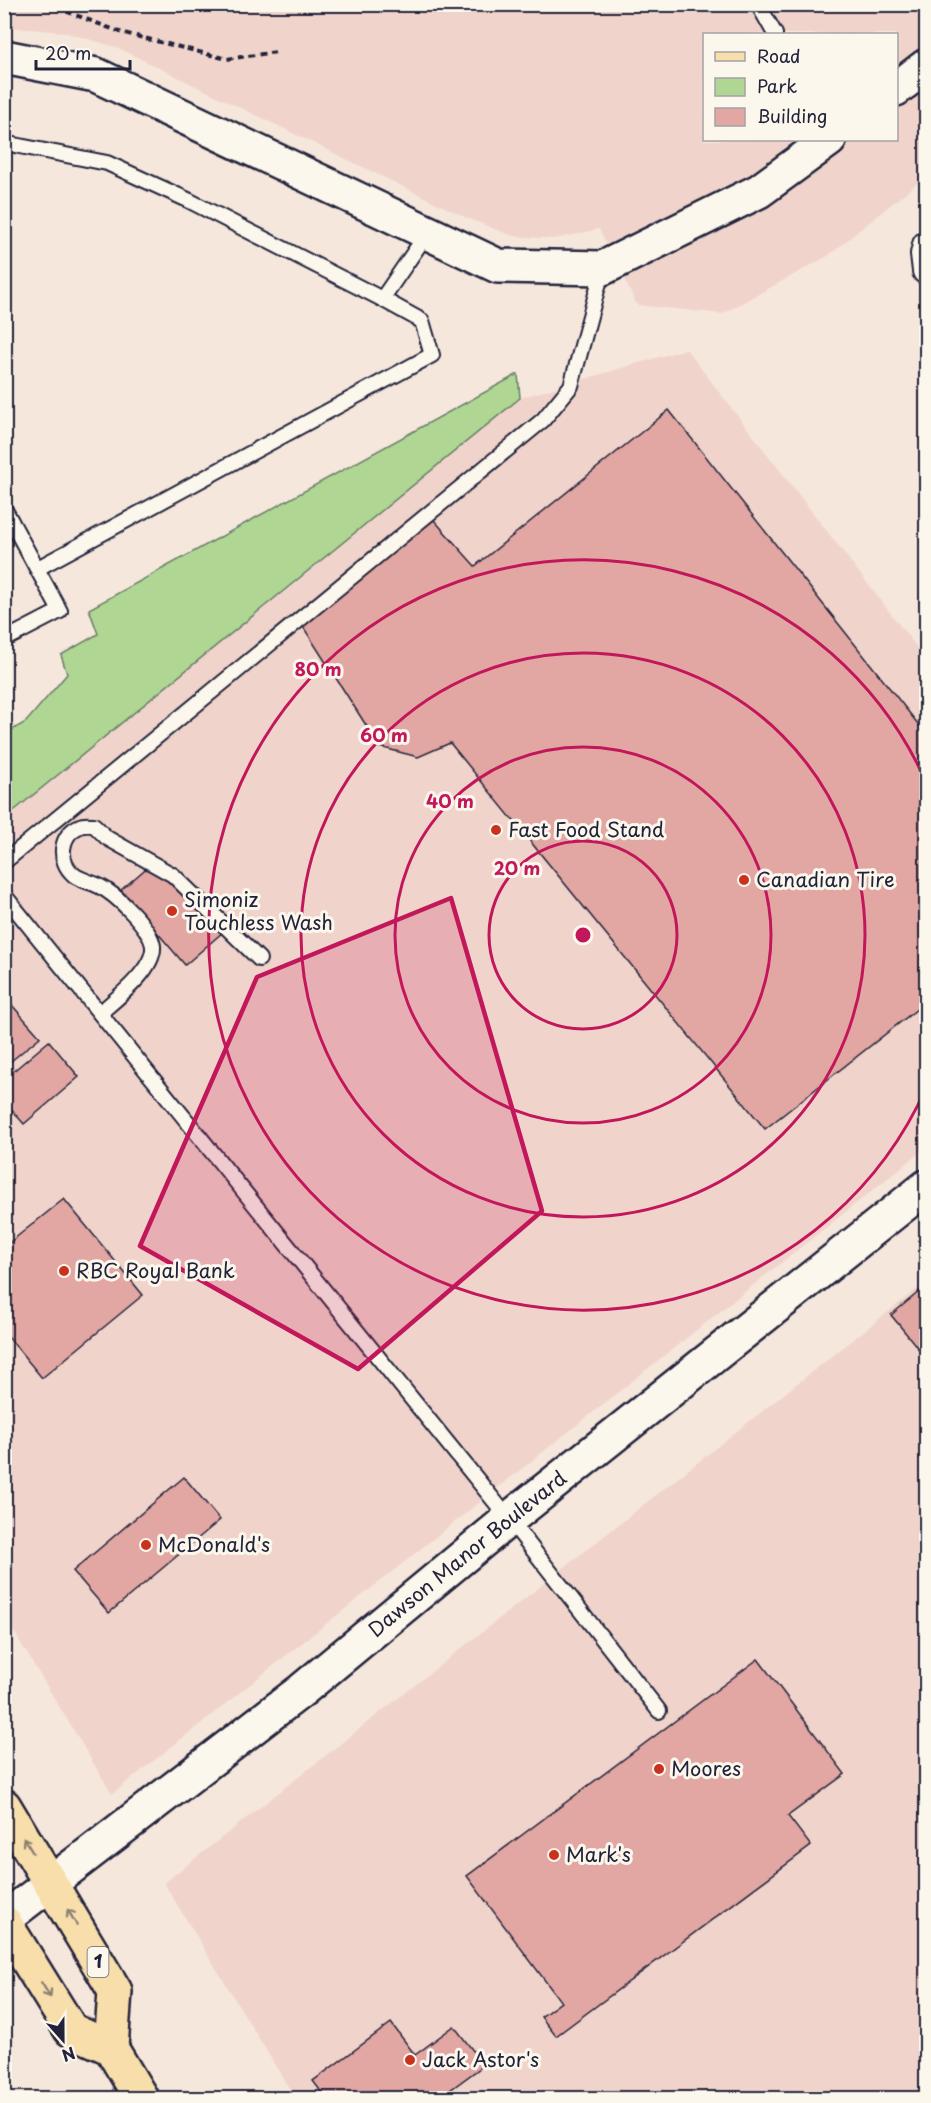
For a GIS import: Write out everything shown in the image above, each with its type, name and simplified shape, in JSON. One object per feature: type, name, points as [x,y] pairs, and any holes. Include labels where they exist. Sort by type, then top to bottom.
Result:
[{"type":"main road","name":"1","points":[[4,1806],[115,1991],[111,2048]]},
{"type":"main road","points":[[4,1921],[71,2030],[111,2048],[141,2098]]},
{"type":"street","points":[[4,57],[96,75],[498,266],[603,268],[759,191],[828,141]]},
{"type":"street","points":[[898,88],[927,66]]},
{"type":"street","points":[[927,245],[924,254],[927,271]]},
{"type":"street","name":"Dawson Manor Boulevard","points":[[4,1921],[302,1690],[509,1519],[927,1186]]},
{"type":"lane","points":[[758,4],[774,33]]},
{"type":"lane","points":[[4,143],[107,163],[188,200],[422,321],[432,355],[38,568]]},
{"type":"lane","points":[[382,299],[428,232]]},
{"type":"lane","points":[[4,862],[543,420],[571,386],[603,268]]},
{"type":"lane","points":[[4,508],[60,611],[4,640]]},
{"type":"lane","points":[[100,1013],[129,987],[145,968],[152,956],[153,945],[136,918],[120,901],[101,887],[73,874],[66,864],[62,853],[63,843],[70,833],[81,825],[94,825],[107,838],[173,875],[259,959]]},
{"type":"lane","points":[[4,895],[509,1519],[659,1712]]},
{"type":"path","points":[[46,4],[120,32],[226,59],[276,52]]},
{"type":"highlighted area","points":[[451,898],[542,1211],[358,1369],[140,1246],[257,977]]},
{"type":"shaded area","points":[[4,5],[926,5],[926,176],[828,256],[722,314],[637,305],[599,229],[555,239],[513,236],[469,219],[116,47],[63,32],[5,27]]},
{"type":"shaded area","points":[[686,349],[926,659],[926,1148],[112,1794],[5,1617],[5,818],[520,398]]},
{"type":"shaded area","points":[[926,1282],[926,2098],[295,2098],[164,1883]]},
{"type":"green space","points":[[518,374],[520,398],[5,818],[5,734],[26,722],[67,674],[61,655],[98,634],[89,609]]},
{"type":"building","name":"Canadian Tire","points":[[669,410],[926,734],[926,1002],[765,1129],[450,743],[418,757],[380,747],[300,622],[433,519],[475,566]]},
{"type":"building","name":"Simoniz Touchless Wash","points":[[158,858],[223,932],[185,965],[121,890]]},
{"type":"building","points":[[4,996],[40,1037],[4,1067]]},
{"type":"building","points":[[49,1041],[79,1077],[24,1124],[4,1101],[4,1079]]},
{"type":"building","name":"RBC Royal Bank","points":[[64,1199],[143,1295],[42,1378],[4,1332],[4,1247]]},
{"type":"building","points":[[926,1286],[926,1358],[891,1315]]},
{"type":"building","name":"McDonald's","points":[[184,1477],[220,1520],[109,1613],[73,1571]]},
{"type":"building","points":[[758,1659],[845,1774],[788,1816],[811,1846],[556,2036],[541,2017],[561,2002],[467,1876]]},
{"type":"building","name":"Jack Astor's","points":[[391,2023],[415,2055],[454,2026],[484,2065],[439,2098],[326,2098],[313,2081]]},
{"type":"place","name":"Fast Food Stand","points":[[496,830]]},
{"type":"place","name":"Canadian Tire","points":[[744,880]]},
{"type":"place","name":"Simoniz Touchless Wash","points":[[172,911]]},
{"type":"place","name":"RBC Royal Bank","points":[[64,1271]]},
{"type":"place","name":"McDonald's","points":[[146,1545]]},
{"type":"place","name":"Moores","points":[[659,1769]]},
{"type":"place","name":"Mark's","points":[[554,1855]]},
{"type":"place","name":"Jack Astor's","points":[[410,2060]]}]
